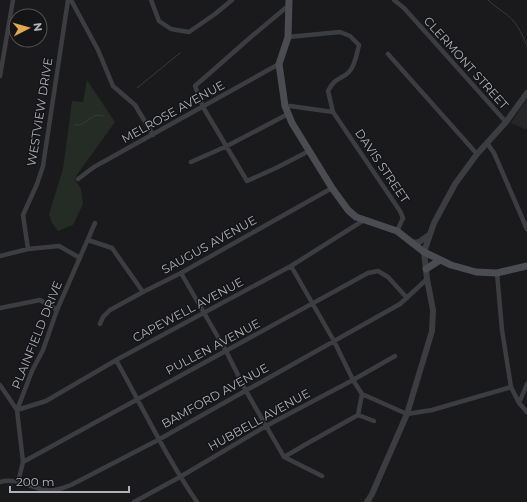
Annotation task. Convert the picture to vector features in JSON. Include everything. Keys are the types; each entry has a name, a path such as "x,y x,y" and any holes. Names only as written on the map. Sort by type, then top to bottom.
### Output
{"main road":[{"path":"289,3 288,37 279,64 288,106 288,114 332,188 348,210 356,217 398,231 424,252 451,265 476,272 497,273 527,266"},
{"path":"426,269 440,260"}],"street":[{"path":"0,76 13,0"},
{"path":"69,0 98,50 113,86 135,105 153,135"},
{"name":"WESTVIEW DRIVE","path":"28,249 23,215 37,184 43,166 69,0"},
{"path":"151,0 159,21 171,29 189,32 232,0"},
{"name":"CLERMONT STREET","path":"394,0 404,8 506,122"},
{"path":"289,3 195,86 203,107 247,181 309,151"},
{"path":"288,37 340,32 350,36 359,45 349,72 332,84 328,91 333,112 288,106"},
{"path":"388,54 477,154"},
{"name":"MELROSE AVENUE","path":"78,179 94,167 279,64"},
{"path":"367,502 406,414 432,331 433,310 427,280 424,252 429,235 455,184 477,154 506,122 527,93"},
{"name":"DAVIS STREET","path":"333,112 400,211 402,218 398,231"},
{"path":"191,162 227,146 288,114"},
{"path":"487,143 494,153 527,230"},
{"name":"SAUGUS AVENUE","path":"100,324 103,317 110,310 181,273 332,188"},
{"name":"CAPEWELL AVENUE","path":"17,410 46,401 116,360 291,266 364,220"},
{"name":"PLAINFIELD DRIVE","path":"18,482 23,462 17,410 32,371 43,350 57,310 95,223"},
{"path":"412,243 419,242 429,235"},
{"path":"88,240 112,248 143,292"},
{"path":"0,256 28,249 59,246 80,258"},
{"path":"291,266 334,341 353,380 362,394 406,414 432,410 511,387"},
{"name":"PULLEN AVENUE","path":"23,462 368,273 378,272 388,277 408,298"},
{"path":"181,273 226,351 246,391 284,458 322,476"},
{"path":"497,273 502,330 511,387 519,403 527,412"},
{"name":"BAMFORD AVENUE","path":"0,482 10,480 47,491 58,490 70,485 158,440 400,304 427,280"},
{"path":"0,308 40,300 57,310"},
{"name":"HUBBELL AVENUE","path":"134,502 180,477 266,426 395,356"},
{"path":"116,360 138,399 158,440 197,502"},
{"path":"519,403 527,384"},
{"path":"0,385 17,410"},
{"path":"358,415 362,394"},
{"path":"284,458 358,415 374,421"}],"shaded area":[{"path":"87,80 115,122 76,176 75,180 81,189 83,204 73,225 58,231 52,223 49,214 63,169 72,101 83,102"},
{"path":"527,99 527,130 511,123"}],"waterway":[{"path":"488,0 515,22 527,46"},
{"path":"137,88 180,53"},
{"path":"74,125 80,125 96,115 104,116"}]}
